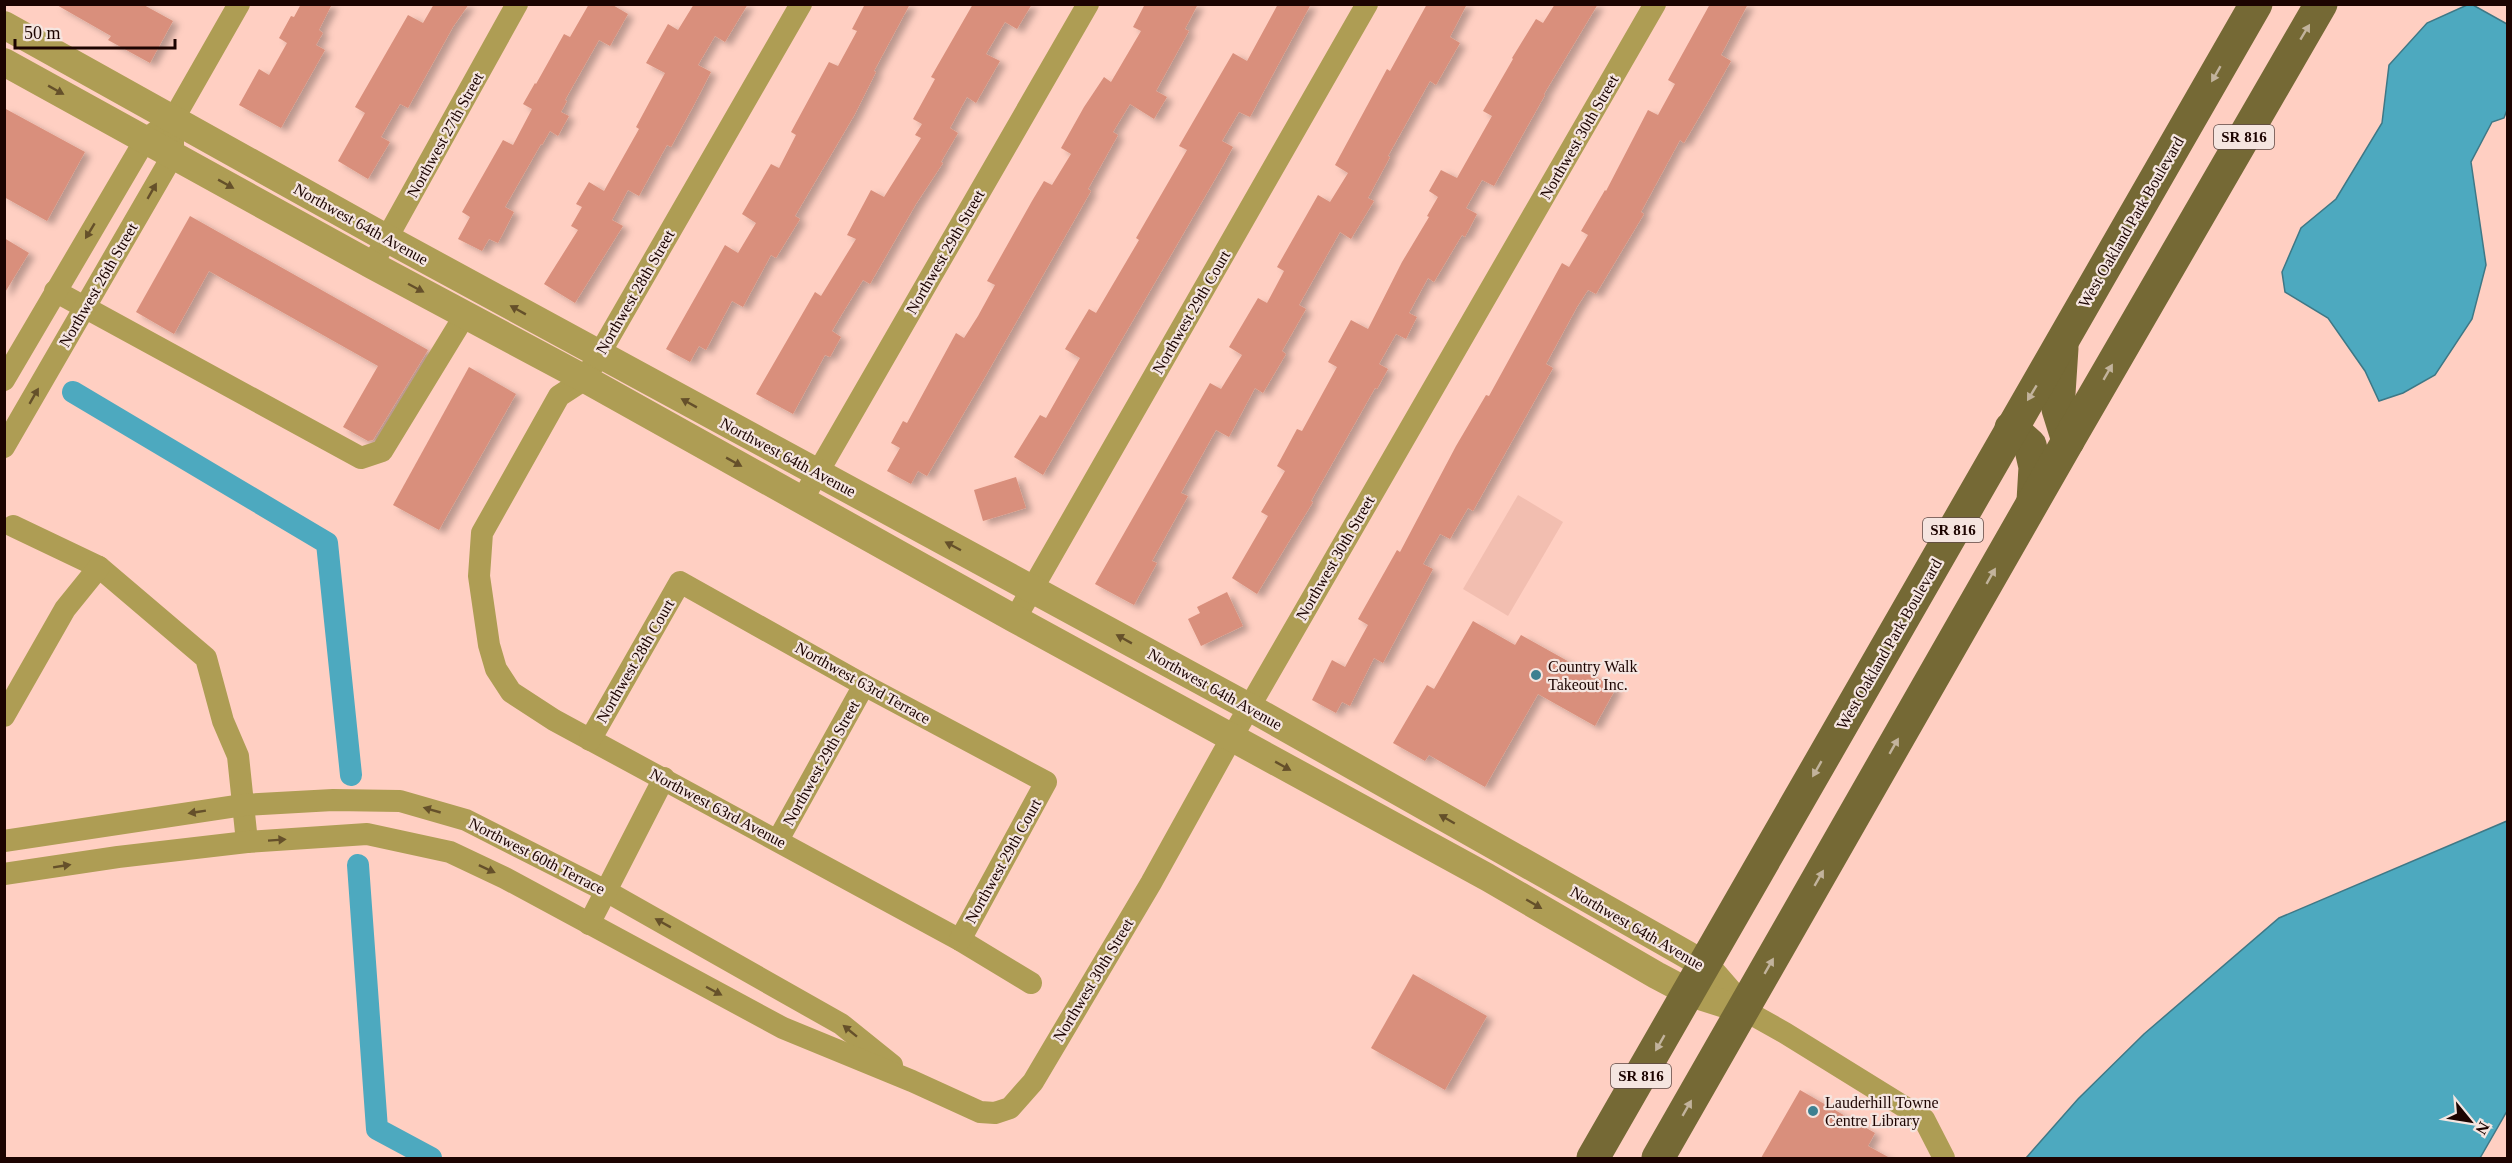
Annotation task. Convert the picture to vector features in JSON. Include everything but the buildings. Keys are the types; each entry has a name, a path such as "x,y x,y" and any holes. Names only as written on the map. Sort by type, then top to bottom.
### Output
{"main road":[{"name":"West Oakland Park Boulevard","path":"1593,1158 1698,979 2011,428 2256,4"},
{"name":"SR 816","path":"1658,1158 2321,4"},
{"path":"2062,343 2058,409 2068,441"},
{"path":"2011,428 2030,446 2035,467 2033,503"}],"street":[{"name":"Northwest 26th Street","path":"4,380 145,140 174,118 239,4"},
{"name":"Northwest 27th Street","path":"372,265 518,4"},
{"name":"Northwest 28th Street","path":"479,576 482,533 559,396 585,379 600,355 801,4"},
{"name":"Northwest 29th Street","path":"802,500 1088,4"},
{"name":"Northwest 29th Court","path":"1015,619 1367,4"},
{"name":"Northwest 30th Street","path":"1010,1108 1033,1082 1151,883 1249,707 1655,4"},
{"name":"Northwest 64th Avenue","path":"4,25 386,238 1249,707 1532,868 1744,1010"},
{"name":"Northwest 64th Avenue","path":"4,62 372,265 585,379 1446,856 1698,979"},
{"name":"Northwest 26th Street","path":"4,447 173,155 174,118"},
{"path":"55,291 361,458 382,451 465,315"},
{"path":"13,526 99,567 206,658 223,721 238,756 248,842"},
{"path":"4,716 65,609 99,567"},
{"name":"Northwest 63rd Avenue","path":"479,576 489,645 496,669 511,692 554,720 960,940 1031,983"},
{"name":"Northwest 28th Court","path":"590,740 680,582"},
{"name":"Northwest 63rd Terrace","path":"680,582 864,685 1046,782"},
{"name":"Northwest 29th Street","path":"778,840 864,685"},
{"path":"589,924 664,778"},
{"name":"Northwest 29th Court","path":"960,940 1046,782"},
{"name":"Northwest 60th Terrace","path":"4,841 243,805 333,800 400,801 465,820 606,891 841,1024 912,1081"},
{"name":"Northwest 60th Terrace","path":"4,874 118,857 248,842 367,834 450,852 505,878 783,1028 912,1081 980,1112 995,1113 1010,1108"},
{"path":"1446,856 1480,856 1498,848"},
{"path":"1487,877 1509,868 1532,868"},
{"path":"684,974 702,945"},
{"path":"1744,1010 1924,1119 1944,1158"}],"shaded area":[{"path":"1518,495 1563,522 1508,616 1463,589"}],"water":[{"path":"2467,5 2473,5 2507,24 2507,110 2504,118 2492,122 2471,162 2486,265 2472,319 2435,375 2403,393 2379,401 2365,371 2328,318 2285,292 2282,272 2301,228 2336,199 2382,123 2389,65 2427,23"},
{"path":"2507,821 2507,1111 2480,1158 2026,1158 2078,1099 2144,1034 2279,918"}],"waterway":[{"path":"73,392 327,543 351,775"},
{"path":"358,865 377,1129 431,1158"}],"place":[{"name":"Country Walk Takeout Inc.","path":"1536,675"},
{"name":"Lauderhill Towne Centre Library","path":"1813,1111"}]}
